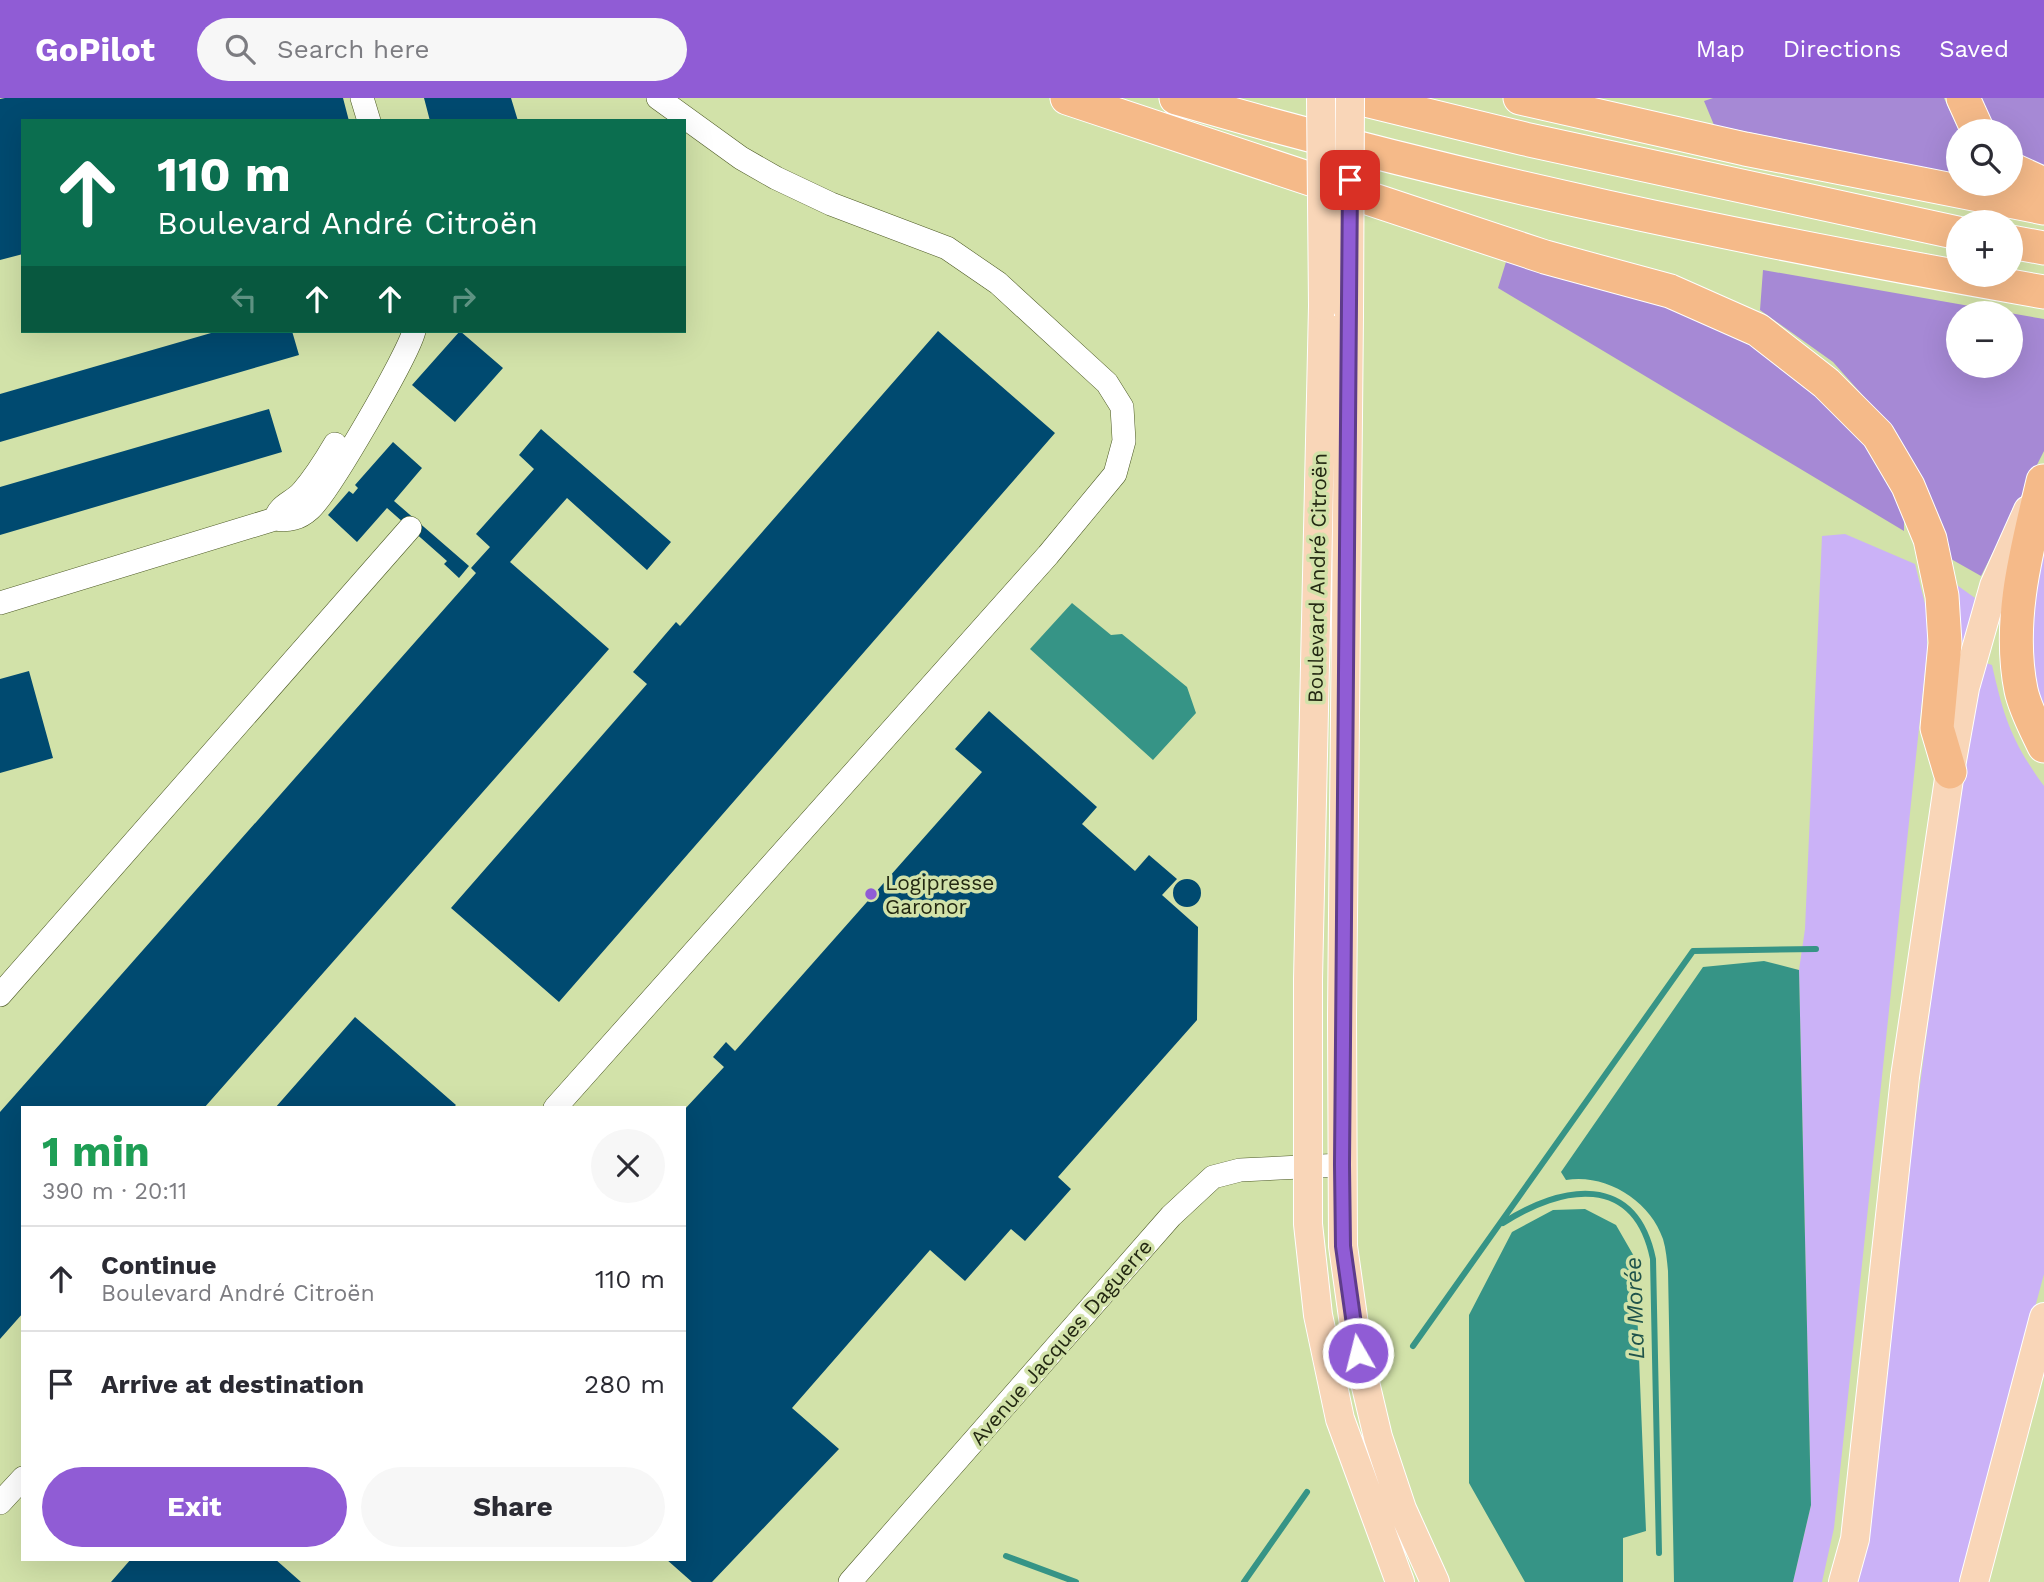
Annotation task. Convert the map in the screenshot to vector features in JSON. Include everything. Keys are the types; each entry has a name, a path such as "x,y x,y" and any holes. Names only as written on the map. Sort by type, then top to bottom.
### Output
{"highway":[{"path":"1067,98 1545,257 1670,291 1758,330 1826,383 1878,435 1908,486 1930,539 1942,596 1945,643 1937,728 1950,772"},
{"path":"1176,98 1283,129 1514,187 1880,263 2044,292"},
{"path":"1357,98 1525,139 1946,230"},
{"path":"1520,98 1745,149 2044,208"},
{"path":"1963,98 1973,119"},
{"path":"2023,174 2044,184"},
{"path":"2023,244 2044,248"},
{"path":"2043,480 2018,596 2017,634 2021,692 2044,746"}],"main road":[{"name":"Boulevard André Citroën","path":"1321,98 1323,306 1308,1057 1308,1224 1318,1315 1340,1419 1400,1582"},
{"name":"Boulevard André Citroën","path":"1350,98 1342,1016 1343,1246 1358,1353 1378,1437 1402,1509 1435,1582"},
{"path":"1843,1582 1857,1526 1905,1077 1965,688 1994,586 2009,548 2043,480"},
{"path":"1974,1582 2044,1317"}],"street":[{"path":"362,98 368,119"},
{"path":"557,1106 1048,555 1115,474 1124,441 1122,407 1107,383 998,284 947,248 831,204 776,178 741,158 659,98"},
{"path":"275,519 279,508 300,495 317,474 397,333"},
{"path":"0,603 275,519 291,521 310,509 331,481 413,333"},
{"path":"0,995 410,528"},
{"name":"Avenue Jacques Daguerre","path":"850,1582 1171,1216 1213,1177 1240,1170 1342,1165"},
{"path":"0,1503 21,1480"}],"shaded area":[{"path":"1713,98 1944,98 1954,119 1946,119 1946,173 1714,125 1704,101"},
{"path":"1978,98 2044,98 2044,165 2023,158 2023,119 1988,119"},
{"path":"1506,262 1537,267 1662,301 1749,337 1866,440 1904,509 1904,531 1498,288"},
{"path":"1763,270 1946,302 1946,378 2023,378 2023,315 2044,319 2044,451 1981,576 1951,559 1890,426 1833,362 1760,310"},
{"path":"2044,530 2044,716 2030,675 2037,573"},
{"path":"1845,534 1915,564 1927,612 1927,653 1834,1528 1822,1582 1793,1582 1811,1505 1799,970 1805,929 1822,536"},
{"path":"1954,583 1975,598 1962,656"},
{"path":"1983,662 1992,665 2010,729 2044,786 2044,1274 1961,1582 1855,1582 1945,894"}],"water":[{"path":"1072,603 1111,635 1122,634 1187,687 1196,713 1153,760 1030,649"},
{"path":"1764,961 1799,970 1811,1505 1793,1582 1674,1582 1668,1271 1663,1239 1648,1212 1624,1192 1596,1181 1566,1180 1561,1172 1703,967"},
{"path":"1585,1209 1616,1225 1635,1258 1646,1531 1623,1538 1623,1582 1525,1582 1469,1483 1469,1315 1512,1232 1553,1210"}],"building":[{"path":"343,98 348,119 21,119 21,255 0,260 0,99"},
{"path":"424,98 511,98 517,119 429,119"},
{"path":"938,331 1055,433 559,1002 451,908 647,684 633,672 676,622 680,626"},
{"path":"211,333 293,333 299,355 0,442 0,394"},
{"path":"458,333 462,333 503,368 455,422 412,385"},
{"path":"269,409 282,452 0,535 0,487"},
{"path":"541,429 671,542 647,570 567,498 510,562 609,649 206,1106 21,1106 21,1315 0,1339 0,1112 476,573 471,568 490,547 476,534 534,469 519,455"},
{"path":"393,442 422,468 394,501 469,566 459,578 444,564 447,561 387,508 357,542 328,515 349,491 353,494 358,488 355,485"},
{"path":"29,671 53,758 0,773 0,679"},
{"path":"989,711 1097,807 1082,824 1135,871 1149,855 1177,879 1162,895 1198,927 1197,1020 1058,1177 1071,1189 1025,1241 1011,1229 965,1281 930,1250 792,1408 839,1449 712,1582 692,1582 668,1561 686,1561 686,1108 724,1067 713,1057 726,1042 735,1051 982,772 955,749"},
{"path":"1187,879 1197,883 1201,893 1197,903 1187,907 1177,903 1173,893 1177,883"},
{"path":"355,1017 456,1105 455,1106 277,1106"},
{"path":"129,1561 277,1561 301,1582 111,1582"}],"waterway":[{"name":"La Morée","path":"1413,1346 1693,951 1816,949"},
{"name":"La Morée","path":"1503,1223 1549,1200 1593,1194 1613,1199 1630,1211 1644,1231 1653,1259 1659,1553"},
{"name":"La Morée","path":"1244,1582 1307,1492"},
{"name":"La Morée","path":"1006,1556 1076,1582"}],"place":[{"name":"Logipresse Garonor","path":"871,894"}],"route":[{"path":"1350,180 1342,1165 1343,1246 1358,1353"}]}
